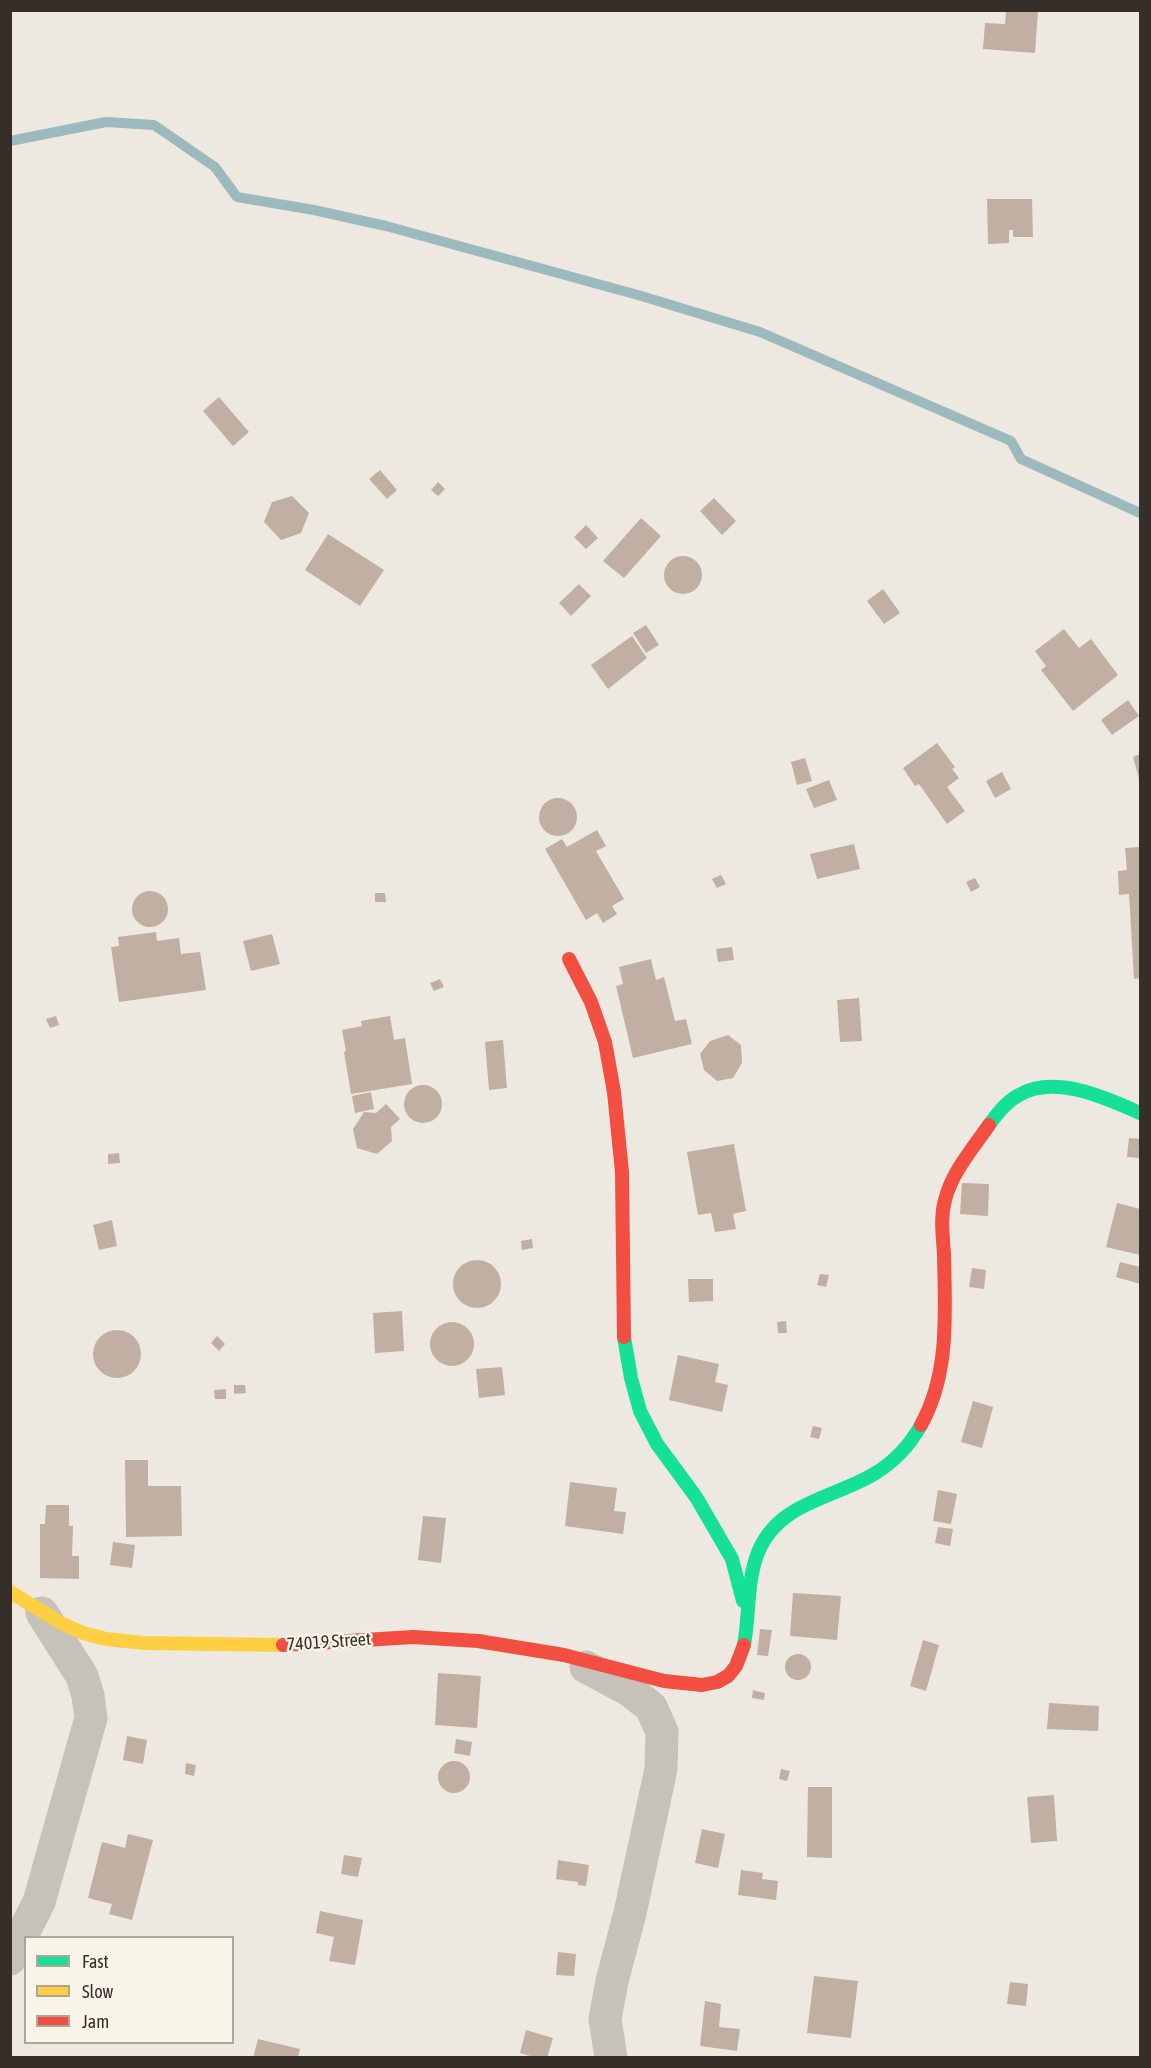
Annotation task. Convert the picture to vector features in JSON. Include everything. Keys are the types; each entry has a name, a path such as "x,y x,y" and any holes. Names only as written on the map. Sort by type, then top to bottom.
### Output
{"street":[{"path":"569,959 591,1002 605,1042 614,1092 622,1172 624,1335 631,1378 640,1411 657,1444 696,1497 732,1559 747,1617"},
{"name":"74019 Street","path":"10,1592 63,1625 95,1637 143,1643 288,1645 400,1637 474,1640 564,1654 655,1678 688,1684 704,1685 718,1681 727,1677 735,1667 744,1646 749,1587 755,1560 766,1537 780,1520 798,1508 869,1477 899,1455 918,1431 932,1403 941,1372 944,1339 942,1213 946,1191 960,1164 1001,1110 1022,1092 1044,1087 1074,1090 1113,1100 1140,1113"},
{"path":"10,1959 39,1902 91,1718 82,1676 42,1613"},
{"path":"564,1654 629,1690 651,1707 663,1732 661,1769 605,2019 611,2058"}],"building":[{"path":"1006,10 1038,10 1035,53 983,49 985,23 1005,24"},
{"path":"987,199 1032,199 1033,237 1013,237 1013,230 1009,230 1009,243 988,244"},
{"path":"219,397 249,432 233,446 203,411"},
{"path":"380,470 397,490 387,499 369,479"},
{"path":"438,482 445,489 438,496 431,490"},
{"path":"292,496 309,513 301,533 281,540 264,522 272,502"},
{"path":"714,498 736,521 722,535 700,511"},
{"path":"641,518 661,536 624,578 603,561"},
{"path":"586,525 598,538 586,549 574,537"},
{"path":"328,534 384,570 360,606 305,570"},
{"path":"683,556 697,561 702,575 697,589 683,594 669,589 664,575 669,561"},
{"path":"579,584 591,596 571,616 559,603"},
{"path":"883,589 900,613 884,624 867,601"},
{"path":"646,625 659,645 646,653 633,633"},
{"path":"1064,629 1079,648 1091,639 1118,675 1073,711 1041,670 1046,666 1035,651"},
{"path":"632,636 647,658 608,689 591,665"},
{"path":"1128,700 1139,716 1112,735 1101,720"},
{"path":"937,743 955,767 952,769 959,778 947,787 965,811 947,824 919,784 915,786 903,768"},
{"path":"1140,754 1140,782 1133,757"},
{"path":"805,758 812,781 797,785 791,762"},
{"path":"1002,772 1011,789 995,798 986,781"},
{"path":"829,780 837,800 814,808 806,789"},
{"path":"558,798 565,799 571,804 576,810 576,824 571,830 565,835 558,836 551,835 545,830 540,824 539,817 540,810 545,804 551,799"},
{"path":"597,830 606,846 596,851 624,899 612,906 617,914 603,923 597,913 586,920 545,849 562,839 567,847"},
{"path":"854,844 860,869 817,879 810,854"},
{"path":"1140,847 1140,978 1134,979 1129,894 1119,895 1118,871 1127,870 1125,848"},
{"path":"721,875 726,884 717,888 712,879"},
{"path":"975,878 980,887 971,892 966,882"},
{"path":"150,891 162,897 168,909 162,921 150,927 138,921 132,909 138,897"},
{"path":"375,893 385,893 386,902 375,902"},
{"path":"156,932 157,941 179,938 181,954 200,952 206,990 119,1002 111,947 119,946 118,937"},
{"path":"272,934 280,964 251,971 243,941"},
{"path":"732,947 734,960 718,962 716,949"},
{"path":"651,959 656,980 664,977 675,1021 686,1019 692,1044 633,1058 616,986 623,984 619,967"},
{"path":"440,979 444,987 434,991 430,983"},
{"path":"859,998 862,1041 840,1042 837,1000"},
{"path":"56,1016 59,1025 50,1028 46,1019"},
{"path":"390,1016 394,1040 405,1038 412,1084 351,1094 342,1030 362,1026 361,1021"},
{"path":"728,1035 741,1045 742,1063 733,1078 717,1081 704,1070 700,1054 710,1041"},
{"path":"503,1040 507,1088 489,1090 485,1042"},
{"path":"423,1085 430,1086 436,1091 441,1097 441,1111 436,1117 430,1122 423,1123 416,1122 410,1117 405,1111 404,1104 405,1097 410,1091 416,1086"},
{"path":"371,1092 374,1109 355,1113 352,1096"},
{"path":"386,1104 400,1119 391,1127 392,1141 377,1154 357,1148 353,1129 364,1112 376,1113"},
{"path":"1129,1138 1140,1139 1140,1158 1127,1157"},
{"path":"734,1144 746,1211 733,1214 736,1229 715,1232 711,1213 698,1215 687,1152"},
{"path":"119,1153 120,1163 108,1164 108,1154"},
{"path":"962,1183 989,1184 988,1216 960,1214"},
{"path":"1117,1203 1140,1209 1140,1255 1106,1247"},
{"path":"112,1220 117,1246 99,1250 93,1225"},
{"path":"532,1239 533,1248 522,1250 521,1241"},
{"path":"477,1260 494,1267 501,1284 494,1301 477,1308 460,1301 453,1284 460,1267"},
{"path":"1120,1262 1140,1267 1140,1284 1116,1277"},
{"path":"972,1268 986,1270 984,1289 969,1287"},
{"path":"820,1274 829,1275 826,1287 817,1285"},
{"path":"688,1279 713,1279 713,1301 689,1302"},
{"path":"402,1311 404,1351 375,1353 373,1313"},
{"path":"786,1321 787,1333 778,1333 777,1322"},
{"path":"452,1322 468,1328 474,1344 468,1360 452,1366 436,1360 430,1344 436,1328"},
{"path":"117,1330 134,1337 141,1354 134,1371 117,1378 100,1371 93,1354 100,1337"},
{"path":"217,1336 225,1344 219,1351 211,1343"},
{"path":"678,1355 719,1364 715,1382 728,1385 722,1412 669,1400"},
{"path":"502,1367 505,1395 479,1398 476,1369"},
{"path":"234,1385 245,1385 246,1393 234,1394"},
{"path":"226,1389 226,1399 215,1399 214,1390"},
{"path":"973,1401 993,1407 982,1448 961,1442"},
{"path":"813,1426 822,1428 819,1439 810,1437"},
{"path":"125,1460 148,1460 148,1486 181,1486 182,1536 126,1537"},
{"path":"570,1482 617,1488 614,1511 626,1512 623,1534 565,1526"},
{"path":"938,1490 957,1494 951,1524 933,1521"},
{"path":"46,1505 69,1505 69,1526 73,1526 72,1556 79,1556 79,1579 40,1578 40,1524 45,1524"},
{"path":"423,1516 446,1518 441,1563 418,1560"},
{"path":"938,1527 953,1529 950,1546 935,1543"},
{"path":"113,1542 135,1545 132,1568 110,1565"},
{"path":"793,1593 841,1596 837,1640 790,1636"},
{"path":"760,1629 772,1630 768,1656 757,1655"},
{"path":"923,1640 939,1645 926,1691 910,1686"},
{"path":"798,1654 807,1658 811,1667 807,1676 798,1680 789,1676 785,1667 789,1658"},
{"path":"438,1673 481,1676 477,1728 435,1725"},
{"path":"753,1690 765,1693 764,1700 752,1698"},
{"path":"1049,1703 1099,1706 1098,1731 1047,1729"},
{"path":"127,1736 147,1740 143,1764 123,1760"},
{"path":"456,1739 472,1742 470,1756 454,1753"},
{"path":"454,1761 466,1765 470,1777 466,1789 454,1793 442,1789 438,1777 442,1765"},
{"path":"186,1763 196,1765 194,1776 185,1774"},
{"path":"781,1769 790,1771 787,1781 779,1779"},
{"path":"808,1787 832,1787 832,1858 807,1857"},
{"path":"1054,1795 1057,1841 1031,1843 1027,1797"},
{"path":"702,1829 725,1834 718,1868 695,1863"},
{"path":"128,1834 153,1840 132,1920 109,1914 112,1904 88,1898 102,1842 125,1848"},
{"path":"344,1855 362,1858 358,1877 341,1874"},
{"path":"558,1860 589,1865 586,1886 578,1885 578,1882 556,1879"},
{"path":"741,1870 763,1873 762,1879 778,1881 776,1900 738,1895"},
{"path":"320,1911 363,1920 355,1965 329,1961 334,1937 316,1933"},
{"path":"558,1952 576,1954 574,1976 556,1975"},
{"path":"814,1976 858,1981 851,2038 807,2033"},
{"path":"1010,1982 1028,1984 1026,2006 1007,2004"},
{"path":"705,2001 721,2004 719,2027 740,2029 737,2051 700,2046"},
{"path":"526,2030 553,2038 547,2058 537,2058 520,2053"},
{"path":"258,2039 300,2049 298,2058 253,2058"}],"waterway":[{"path":"10,141 106,122 154,125 215,167 237,197 314,210 386,226 638,295 760,332 1011,441 1021,459 1140,513"}],"traffic: fast":[{"path":"989,1125 1002,1108 1014,1098 1033,1089 1048,1087 1080,1090 1140,1113"},
{"path":"624,1337 631,1378 640,1411 657,1444 696,1497 732,1559 743,1601"},
{"path":"744,1645 752,1573 759,1550 768,1534 794,1511 874,1474 901,1452 921,1425"}],"traffic: slow":[{"path":"10,1592 61,1623 83,1633 106,1639 144,1643 283,1645"}],"traffic: jam":[{"path":"569,959 591,1002 605,1042 614,1092 622,1172 624,1337"},
{"path":"921,1425 937,1385 944,1342 943,1207 958,1170 989,1125"},
{"path":"283,1645 413,1637 478,1641 564,1655 664,1681 702,1685 717,1682 728,1676 736,1666 744,1645"}]}
